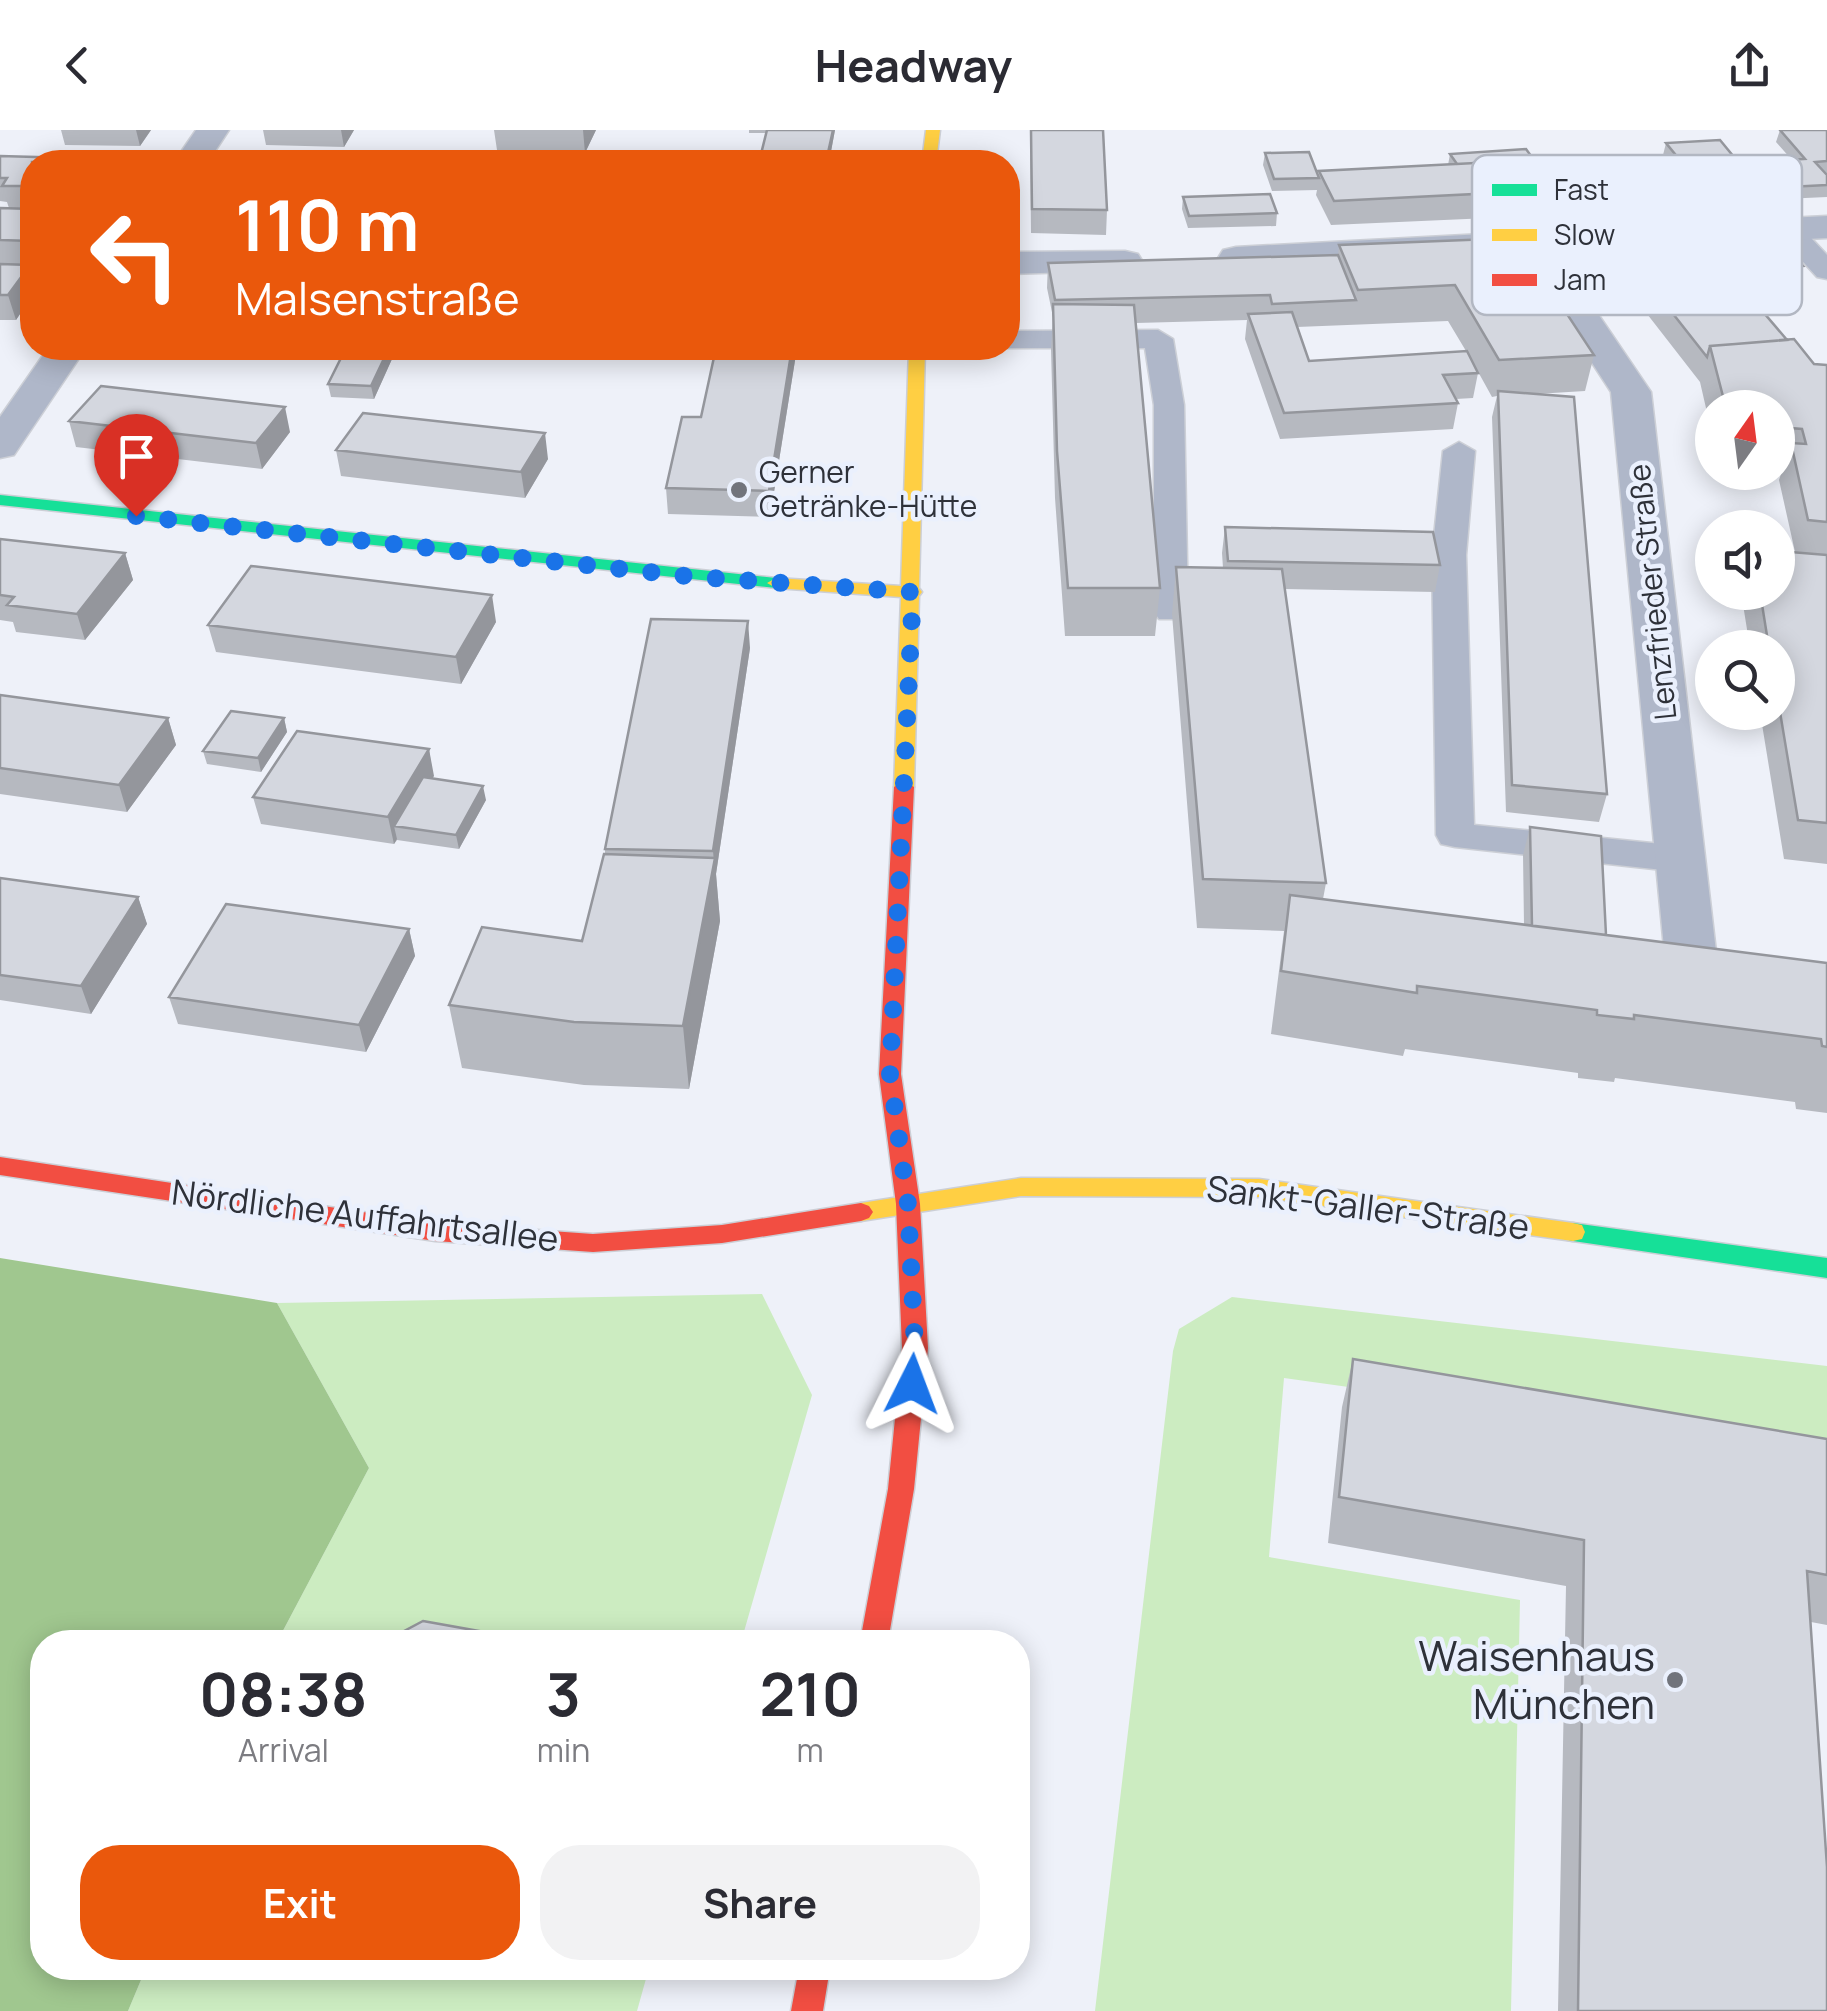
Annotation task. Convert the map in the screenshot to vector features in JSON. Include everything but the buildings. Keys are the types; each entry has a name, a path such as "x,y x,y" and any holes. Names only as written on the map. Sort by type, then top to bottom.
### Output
{"street":[{"path":"1802,229 1827,227"},
{"path":"1193,260 1472,247"},
{"path":"1020,264 1155,261"},
{"name":"Lenzfrieder Straße","path":"1581,315 1631,392 1692,969"},
{"path":"0,446 58,360"},
{"path":"876,1630 901,1490 915,1348 908,1204 890,1074 913,592 917,360"},
{"path":"0,500 696,577 913,592"},
{"name":"Nördliche Auffahrtsallee","path":"0,1166 435,1232 593,1243 722,1234 908,1204"},
{"name":"Sankt-Galler-Straße","path":"908,1204 1022,1187 1259,1188 1827,1268"},
{"path":"807,2011 813,1980"}],"lane":[{"path":"1802,245 1827,271"},
{"path":"1020,340 1158,339 1169,405 1171,612"},
{"path":"1459,451 1449,555 1454,834 1680,859"}],"shaded area":[{"path":"0,1258 277,1303 369,1468 283,1630 30,1630 30,1980 141,1980 128,2011 0,2011"},
{"path":"762,1294 812,1395 744,1630 283,1630 369,1468 277,1303"},
{"path":"1232,1297 1827,1366 1827,1454 1284,1378 1269,1557 1520,1600 1511,2011 1095,2011 1173,1351 1179,1329"},
{"path":"141,1980 646,1980 637,2011 128,2011"}],"traffic: fast":[{"path":"0,500 776,583"},
{"path":"1573,1232 1827,1268"}],"traffic: slow":[{"path":"930,150 933,130"},
{"path":"904,787 917,360"},
{"path":"776,583 913,592"},
{"path":"861,1212 1021,1187 1259,1188 1573,1232"}],"traffic: jam":[{"path":"876,1630 901,1489 915,1348 908,1204 890,1074 904,787"},
{"path":"0,1166 435,1232 593,1243 722,1234 861,1212"},
{"path":"807,2011 813,1980"}],"place":[{"name":"Gerner Getränke-Hütte","path":"739,490"},
{"name":"Waisenhaus München","path":"1675,1680"}],"route":[{"path":"136,516 696,577 913,592 890,1074 908,1204 915,1348 912,1384"}]}
